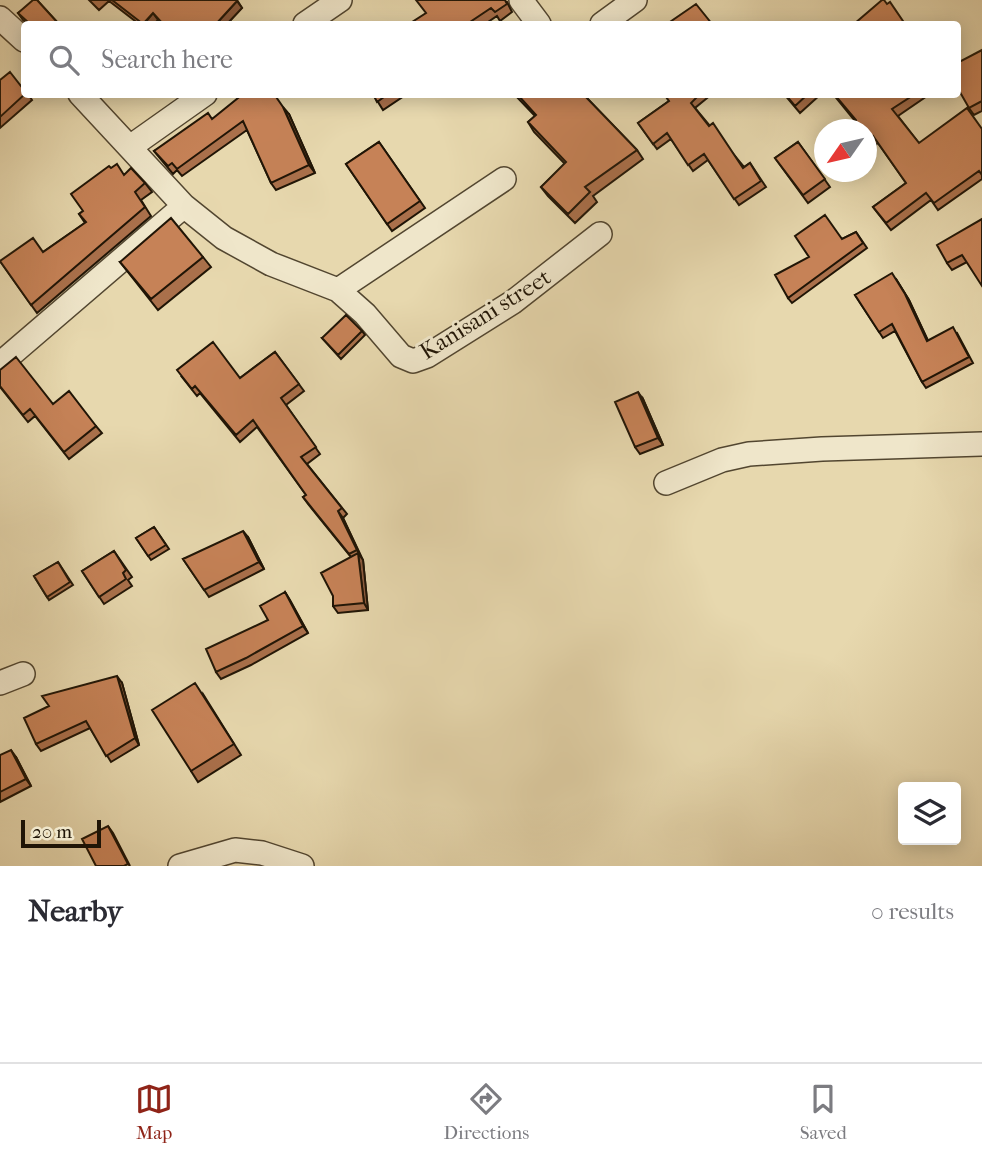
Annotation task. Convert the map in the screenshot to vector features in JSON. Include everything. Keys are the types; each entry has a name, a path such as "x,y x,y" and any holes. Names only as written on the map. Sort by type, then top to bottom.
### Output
{"street":[{"path":"308,21 340,0"},
{"path":"521,0 537,21"},
{"path":"606,21 635,0"},
{"path":"0,18 21,37"},
{"name":"Kanisani street","path":"84,98 184,206 224,238 271,264 338,290 365,314 401,356 412,361 427,356 513,302 600,234"},
{"path":"130,147 199,98"},
{"path":"338,290 504,179"},
{"path":"0,364 184,206"},
{"path":"666,483 722,460 749,454 982,444"},
{"path":"0,683 23,674"},
{"path":"180,866 235,850 262,853 302,866"}],"building":[{"path":"33,0 37,0 56,21 27,21 18,13"},
{"path":"112,0 237,1 219,21 160,21 153,13 146,21 139,21"},
{"path":"416,0 505,0 507,4 495,12 491,8 472,21 414,21 426,13"},
{"path":"884,0 887,4 890,2 903,21 858,21"},
{"path":"696,4 710,21 671,21"},
{"path":"982,50 982,101 969,108 961,94 961,61"},
{"path":"10,72 21,86 21,98 0,117 0,80"},
{"path":"238,98 277,98 309,165 271,183 243,121 177,169 172,163 168,166 154,151 208,113 212,119"},
{"path":"521,98 587,98 637,150 585,187 590,192 568,214 541,187 566,162 528,122 536,115"},
{"path":"667,98 696,98 691,103 709,126 713,123 743,168 750,163 761,181 734,199 704,154 688,165 667,133 653,144 638,123 669,101"},
{"path":"788,98 804,98 795,106"},
{"path":"837,98 909,98 892,109 919,143 967,108 982,129 982,175 979,171 934,203 926,193 886,223 873,207 906,183 877,142 877,119 855,119"},
{"path":"379,142 420,201 387,224 346,164"},
{"path":"798,142 814,164 814,182 821,182 803,195 775,158"},
{"path":"117,164 124,175 131,168 145,183 135,192 145,207 31,305 0,261 33,238 43,252 86,222 79,214 83,211 71,194 109,166 111,168"},
{"path":"825,215 842,239 856,232 863,243 788,298 775,275 809,257 795,236"},
{"path":"171,218 203,257 151,299 120,262"},
{"path":"982,219 982,286 962,255 947,263 937,245"},
{"path":"892,273 927,341 953,327 969,357 922,382 892,324 879,332 855,295"},
{"path":"346,315 362,331 338,355 322,338"},
{"path":"213,342 240,378 275,352 299,384 281,398 316,447 301,457 342,508 338,511 357,550 349,554 303,497 306,495 253,420 236,435 195,386 192,389 177,370"},
{"path":"16,357 53,404 69,391 96,426 64,452 30,409 23,415 0,386 0,370"},
{"path":"638,392 658,438 635,447 615,402"},
{"path":"154,527 166,545 148,556 136,538"},
{"path":"243,531 259,562 204,590 183,559"},
{"path":"114,551 126,570 123,573 126,579 99,597 82,571"},
{"path":"358,553 364,603 333,606 333,596 321,573"},
{"path":"58,562 70,582 47,597 34,576"},
{"path":"285,592 303,626 216,672 206,649 268,620 260,606"},
{"path":"117,676 135,738 106,756 86,721 36,744 24,718 49,706 42,696"},
{"path":"195,683 234,744 191,771 152,710"},
{"path":"11,750 26,779 0,792 0,755"},
{"path":"108,826 128,864 124,866 96,866 82,839"}]}
